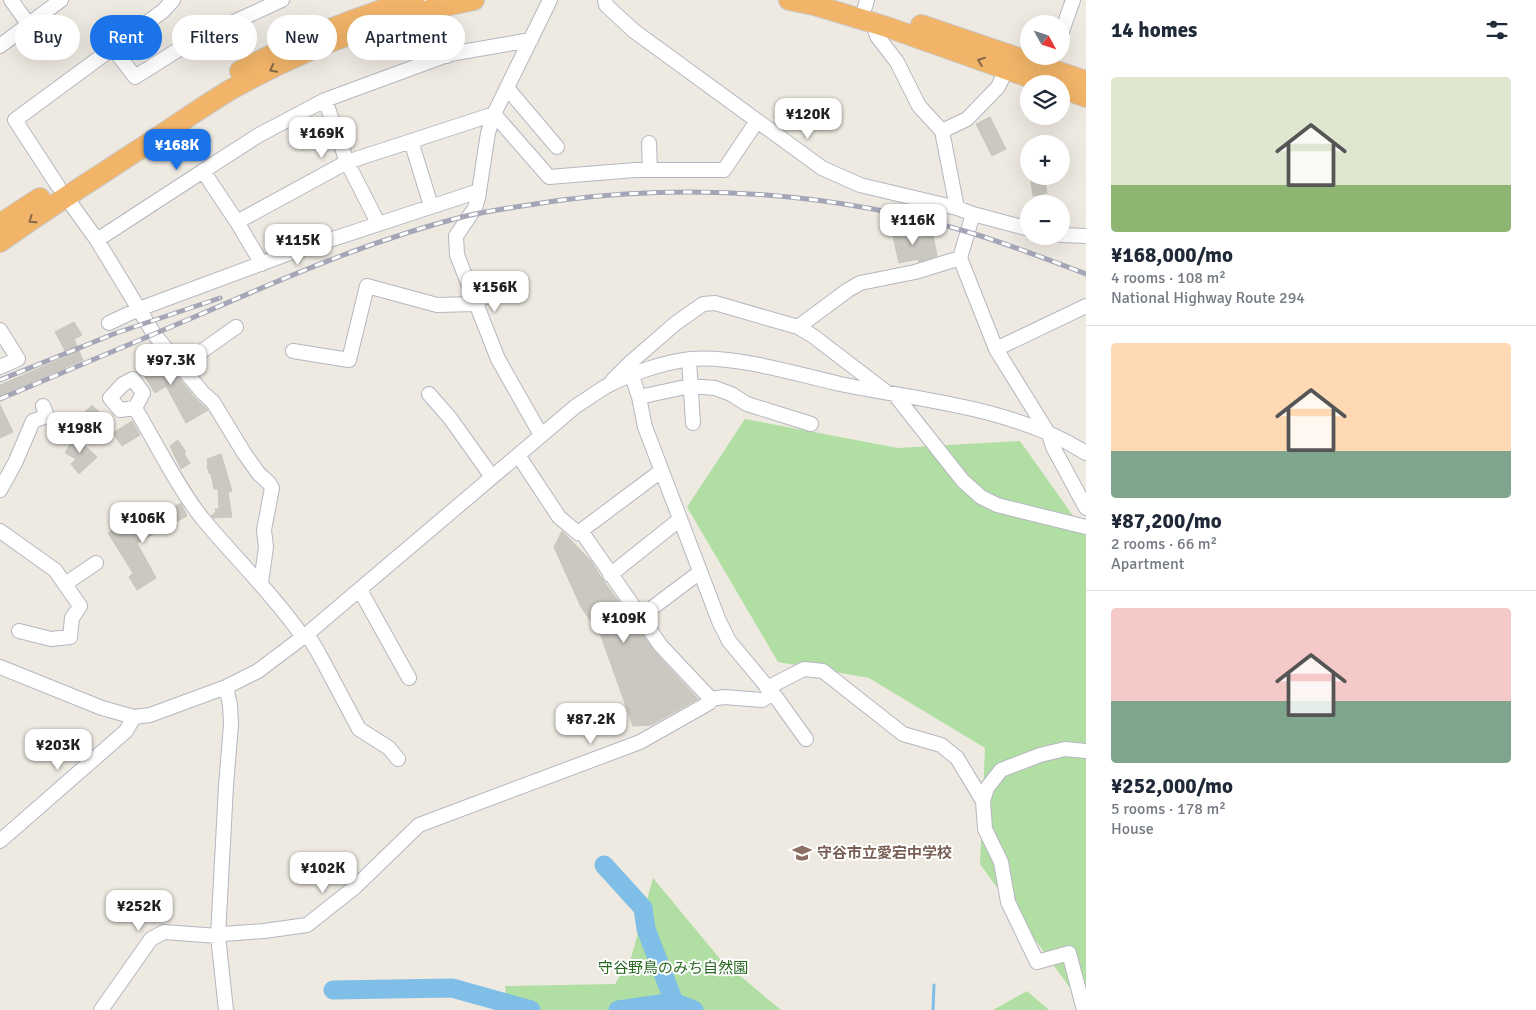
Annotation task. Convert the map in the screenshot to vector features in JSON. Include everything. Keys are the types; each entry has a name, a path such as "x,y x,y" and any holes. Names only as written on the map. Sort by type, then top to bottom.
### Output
{"highway":[{"path":"0,242 62,191 227,78 301,40 361,16 413,0"},
{"path":"0,224 62,191 230,90 298,56 432,5 474,0"},
{"path":"789,0 814,5 868,10 1048,75"},
{"path":"843,0 1006,70 1044,75"},
{"path":"1070,79 1086,81"},
{"path":"1070,87 1086,97"}],"street":[{"path":"11,0 21,15"},
{"path":"43,15 61,0"},
{"path":"158,15 173,0"},
{"path":"162,60 192,41 282,0"},
{"path":"541,436 498,358 457,255 456,236 474,208 480,191 488,133 494,114 550,0"},
{"path":"605,0 606,5 634,31 822,168 860,185 957,208 1020,227"},
{"path":"1066,15 1069,1"},
{"path":"868,10 877,36 897,62 919,106 942,131 957,208"},
{"path":"0,46 15,36"},
{"path":"465,53 531,40"},
{"path":"97,60 15,120 97,240 154,334 203,393 213,402 244,453 272,488 264,530 266,547 261,584"},
{"path":"122,60 135,77 162,60"},
{"path":"97,240 259,135 325,100 436,60"},
{"path":"942,131 967,119 998,87 1006,70"},
{"path":"507,88 557,147"},
{"path":"325,100 347,162 378,223"},
{"path":"494,114 549,177 650,170 724,170 757,122"},
{"path":"237,222 347,162 494,114"},
{"path":"411,141 431,206"},
{"path":"649,143 650,170"},
{"path":"203,171 262,264"},
{"path":"109,323 139,309 262,264 378,223 480,191"},
{"path":"972,214 960,258 996,349 1049,434 1053,447 1086,508"},
{"path":"1070,235 1086,236"},
{"path":"798,327 860,283 915,272 960,258"},
{"path":"293,351 349,360 367,286 437,305 475,302 520,285"},
{"path":"606,387 631,362 676,323 704,304 715,303 798,327 892,395 962,482 980,497 997,505 1086,527"},
{"path":"996,349 1086,306"},
{"path":"181,366 236,328"},
{"path":"0,330 18,359 0,367"},
{"path":"0,667 102,708 134,717 150,715 226,687 258,670 305,635 576,406 606,387 632,376 651,369 689,360 704,358 752,365 892,395 975,410 1026,424 1071,444 1086,453"},
{"path":"689,360 693,423"},
{"path":"632,376 639,397 645,427 719,621 729,641 806,739"},
{"path":"639,397 690,386 715,388 731,394 747,404 811,424"},
{"path":"428,394 450,418 492,477"},
{"path":"0,490 15,463 33,422 47,416 43,406"},
{"path":"135,408 202,518 318,652 359,729 389,748 398,759"},
{"path":"518,455 559,518 578,533 661,471"},
{"path":"610,575 679,520"},
{"path":"0,531 55,570 80,606 72,618 70,637 51,639 19,631"},
{"path":"581,531 661,646 711,699"},
{"path":"65,584 96,563"},
{"path":"640,617 700,572"},
{"path":"360,590 409,678"},
{"path":"101,1010 152,939 164,932 218,936 307,925 355,887 419,824 640,742 709,703 711,699 724,697 762,700 769,691 804,669 823,671 903,734 941,745 956,758 983,801"},
{"path":"226,687 230,705 231,724 218,936 226,1010"},
{"path":"0,840 126,732 134,717"},
{"path":"1084,1010 1069,953 1037,962 1008,902 1001,862 985,829 983,801 987,788 1001,770 1040,755 1065,749 1086,751"}],"green space":[{"path":"745,419 898,448 1020,441 1086,534 1086,1010 980,864 985,748 869,678 778,662 687,507"},
{"name":"守谷野鳥のみち自然園","path":"653,878 721,960 781,1010 508,1010 505,986 615,984 631,958"},
{"path":"1027,991 1049,1010 993,1010"}],"building":[{"path":"990,117 1006,149 992,156 976,124"},
{"path":"1031,185 1046,185 1047,193 1033,195"},
{"path":"891,228 910,229 912,239 933,235 937,256 919,262 918,259 899,263"},
{"path":"74,322 82,335 74,339 83,360 0,396 0,385 68,356 55,332"},
{"path":"156,350 196,399 208,410 186,423 166,386 155,393 137,364"},
{"path":"0,405 13,432 0,438"},
{"path":"92,405 103,416 93,427 82,415"},
{"path":"132,421 140,435 122,446 113,433"},
{"path":"75,435 84,440 82,443 97,457 79,474 71,464 76,459 65,453"},
{"path":"178,440 186,452 184,454 190,463 181,469 170,446"},
{"path":"221,454 232,491 228,492 232,517 214,518 211,516 216,512 215,509 219,509 218,489 214,489 207,466 207,459"},
{"path":"181,503 187,516 137,543 156,578 137,590 129,577 133,573 108,533 125,522 130,532"},
{"path":"562,531 591,561 655,652 698,699 651,725 633,726 601,636 581,607 554,547"}],"waterway":[{"path":"604,865 643,908 646,929 674,1002"},
{"path":"933,1010 934,985"},
{"path":"333,990 452,988 531,1010"},
{"path":"618,1010 674,1002 694,1010"}],"railway":[{"path":"0,399 264,287 364,247 466,216 562,200 664,192 715,192 818,200 868,208 968,232 1086,274"},
{"path":"0,380 116,333 220,298"}],"place":[{"name":"守谷市立愛宕中学校","path":"802,853"}]}
